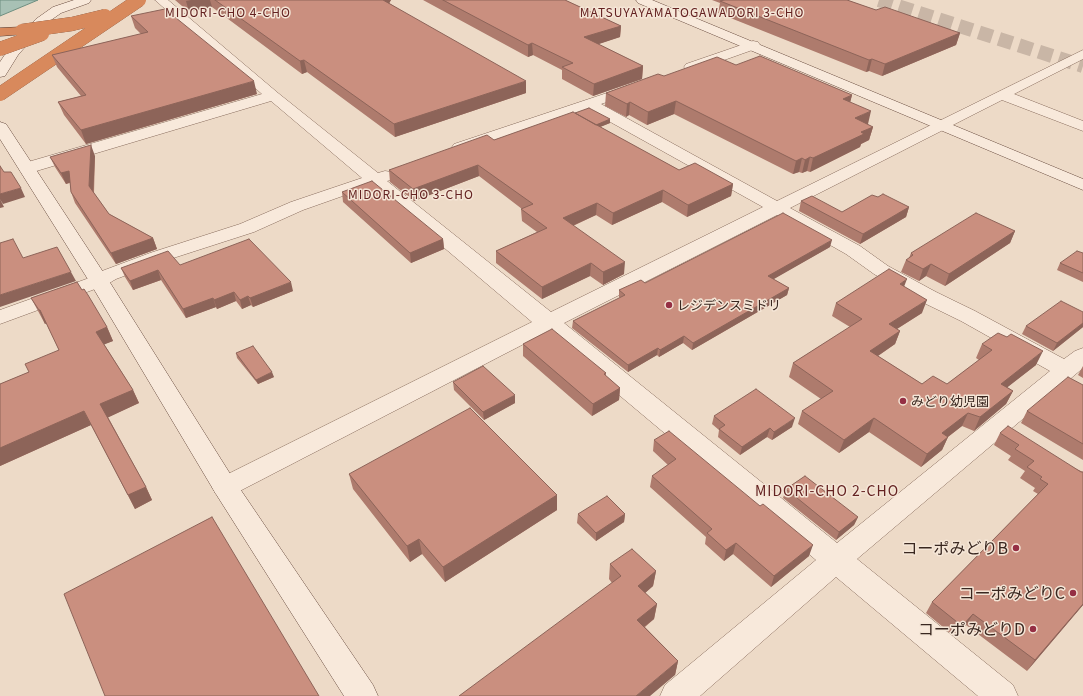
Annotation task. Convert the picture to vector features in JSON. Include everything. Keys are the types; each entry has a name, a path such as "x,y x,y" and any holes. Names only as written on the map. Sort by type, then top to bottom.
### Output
{"highway":[{"path":"0,81 121,0"},
{"path":"0,94 139,0"},
{"path":"0,32 22,31 85,21 123,10 150,0"},
{"path":"0,49 37,37 54,29 90,3"}],"street":[{"path":"161,0 273,96 547,323 1002,696"},
{"path":"642,0 753,45 1083,185"},
{"path":"0,73 13,53 40,22 57,10 90,3"},
{"path":"676,73 753,45"},
{"path":"225,487 547,323 1083,54"},
{"path":"446,153 647,83"},
{"path":"1002,95 1083,126"},
{"path":"26,168 273,96"},
{"path":"589,104 853,250 881,270 928,297 968,316 1071,372 1010,430 836,560 676,696"},
{"path":"0,127 99,281 225,487 362,696"},
{"path":"0,317 99,281 116,272 232,233 297,206 403,169"}],"shaded area":[{"path":"0,0 38,0 0,16"}],"building":[{"path":"215,0 383,0 526,81 394,124 304,60 300,61"},
{"path":"443,0 565,0 621,26 584,37 643,66 594,84 562,67 573,63 532,43 528,45"},
{"path":"847,0 876,10 885,7 960,33 885,64 872,59 869,60 720,1"},
{"path":"165,9 254,81 81,130 58,102 86,95 52,55 148,32 131,16"},
{"path":"760,56 852,95 843,99 871,111 855,118 873,127 861,132 864,134 813,158 810,157 805,160 802,158 796,161 676,101 648,112 630,102 627,104 606,93 658,74 664,76 717,57 736,65"},
{"path":"589,108 610,119 596,125 575,113"},
{"path":"573,112 679,170 695,163 733,184 688,205 663,190 613,213 597,203 563,218 625,262 603,272 591,263 542,287 496,251 547,228 521,209 533,204 478,165 413,189 389,170 487,135 494,140"},
{"path":"91,145 89,186 109,214 153,238 111,253 71,192 69,171 61,173 50,157"},
{"path":"0,166 4,172 11,172 21,188 0,194"},
{"path":"372,181 443,239 410,253 342,192"},
{"path":"883,194 909,207 863,234 801,201 812,196 842,212 872,195 878,197"},
{"path":"783,213 832,240 768,276 789,288 693,343 684,336 660,350 658,348 628,365 573,321 625,295 619,290 641,280 645,283"},
{"path":"976,213 1015,231 949,274 931,264 923,269 906,260 913,255 911,253"},
{"path":"13,239 23,258 57,247 71,272 0,295 0,243"},
{"path":"249,239 291,282 250,298 248,296 240,300 234,292 214,300 213,298 183,309 158,270 130,281 121,268 168,251 180,265"},
{"path":"1077,251 1083,253 1083,273 1060,263"},
{"path":"889,269 907,279 900,284 927,300 889,324 900,331 870,351 922,384 933,376 947,384 992,350 982,344 998,333 1007,337 1011,334 1043,351 1001,384 1013,391 980,417 968,413 942,433 948,437 927,454 874,418 844,440 802,411 833,391 793,363 862,319 836,303"},
{"path":"77,282 82,290 84,289 88,295 107,327 96,332 133,390 100,404 146,487 128,495 84,411 0,448 0,384 29,372 25,364 59,350 40,310 31,298"},
{"path":"1061,301 1083,312 1083,323 1057,343 1026,326"},
{"path":"552,329 606,373 604,374 620,388 593,404 523,344"},
{"path":"253,346 272,372 256,380 236,353"},
{"path":"483,366 515,395 483,412 453,382"},
{"path":"1068,377 1083,385 1083,444 1027,411"},
{"path":"756,389 795,418 774,432 770,428 742,447 719,429 725,425 714,416"},
{"path":"470,408 557,495 443,567 419,539 407,546 349,474"},
{"path":"1008,426 1083,472 1083,604 1035,660 973,614 962,626 932,602 1048,484 1040,479 1042,477 1027,467 1034,461 1015,449 1019,445 1000,433"},
{"path":"669,431 760,506 763,504 813,545 774,576 736,543 726,550 707,533 712,529 652,476 676,459 654,440"},
{"path":"805,476 858,517 839,532 786,489"},
{"path":"607,496 625,514 596,533 578,514"},
{"path":"212,517 319,696 105,696 64,594"},
{"path":"632,549 656,571 638,586 657,604 637,620 678,661 636,696 459,696 621,576 610,564"}],"tunnel":[{"path":"879,0 1083,66"}],"place":[{"name":"レジデンスミドリ","path":"669,305"},
{"name":"みどり幼児園","path":"903,401"},
{"name":"コーポみどりB","path":"1016,548"},
{"name":"コーポみどりC","path":"1073,593"},
{"name":"コーポみどりD","path":"1033,629"}],"district":[{"name":"MIDORI-CHO 4-CHO","path":"228,12"},
{"name":"MATSUYAYAMATOGAWADORI 3-CHO","path":"692,12"},
{"name":"MIDORI-CHO 3-CHO","path":"411,194"},
{"name":"MIDORI-CHO 2-CHO","path":"827,491"}]}
